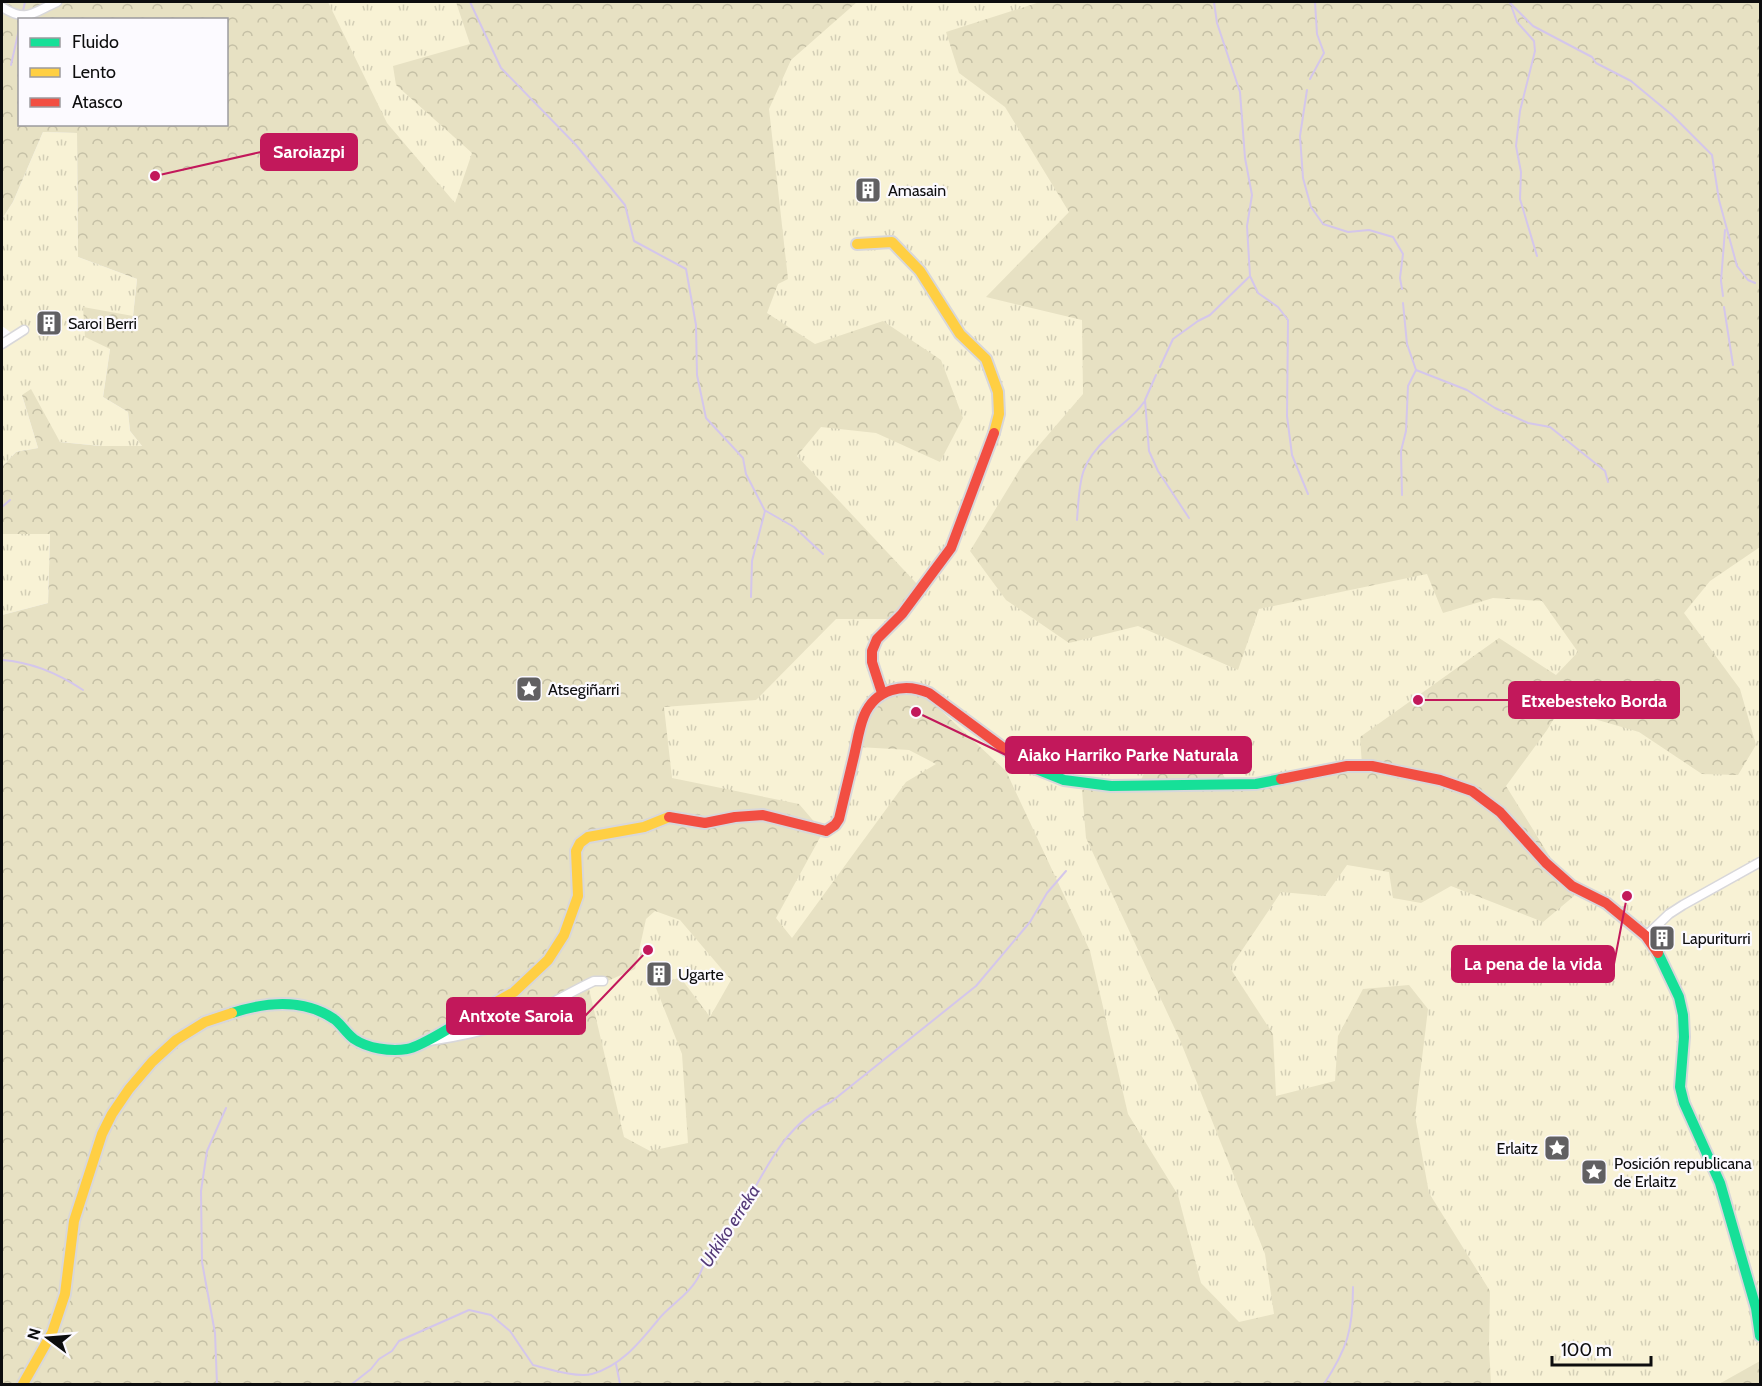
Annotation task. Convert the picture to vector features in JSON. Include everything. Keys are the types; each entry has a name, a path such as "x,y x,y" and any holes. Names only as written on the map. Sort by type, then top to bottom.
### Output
{"street":[{"path":"2,7 16,16 25,17 57,2"},
{"path":"857,244 892,242 920,271 960,334 986,359 998,392 999,414 951,548 902,614 877,639 872,651 872,662 882,693"},
{"path":"2,344 24,330"},
{"path":"23,1384 52,1333 66,1294 74,1221 102,1134 129,1089 152,1062 176,1040 205,1022 245,1009 272,1004 301,1004 333,1019 354,1039 373,1047 394,1051 410,1049 427,1041 514,992 548,960 564,935 578,896 576,851 580,843 588,837 644,827 669,817 705,823 735,817 763,815 816,830 831,830 839,819 864,715 874,699 882,693 896,687 914,686 921,688 1025,764 1055,777 1086,784 1194,786 1256,784 1347,766 1372,766 1440,780 1472,791 1500,812 1546,863 1572,886 1606,903 1646,936 1662,958 1679,997 1684,1037 1680,1087 1684,1103 1720,1183 1756,1308 1761,1336"},
{"path":"1646,936 1669,914 1761,862"},
{"path":"427,1041 465,1035 510,1022 547,1006 594,981 603,981"}],"green space":[{"path":"2,2 328,2 387,123 455,203 472,153 396,85 393,66 470,44 456,2 857,2 791,60 769,109 788,279 778,284 767,313 815,344 883,321 941,360 963,418 940,462 876,433 821,427 797,456 917,584 891,619 836,619 756,700 664,707 672,778 799,804 823,832 776,918 792,938 906,782 936,764 909,750 859,747 876,697 920,691 1006,771 1090,951 1128,1114 1178,1195 1201,1283 1239,1322 1274,1314 1265,1254 1180,1040 1086,838 1082,790 1137,790 1144,773 1174,750 1216,761 1228,784 1362,765 1360,737 1499,638 1556,675 1578,652 1542,601 1493,598 1443,613 1427,574 1259,609 1238,670 1138,626 1069,643 1006,600 970,551 1023,464 1083,394 1082,320 986,297 1069,212 1005,107 959,73 946,32 1040,2 1760,2 1760,547 1710,581 1684,613 1740,689 1756,745 1738,775 1702,774 1639,732 1560,709 1506,786 1574,896 1543,922 1451,886 1421,903 1393,898 1389,872 1347,865 1325,896 1281,892 1230,968 1273,1034 1276,1096 1335,1081 1338,1036 1363,989 1409,985 1428,1009 1415,1116 1429,1193 1490,1291 1491,1384 2,1384 2,615 48,603 50,534 2,534 2,467 16,452 38,448 22,395 31,389 60,442 101,446 142,446 130,431 128,412 103,397 110,349 85,337 83,307 133,316 137,279 78,257 77,133 43,132 13,202 2,219","holes":["655,911 680,920 731,980 710,1017 680,977 656,988 682,1054 688,1143 650,1151 624,1137 589,989 635,969 646,919"]},
{"path":"147,2 1760,2 1760,1384 2,1384 235,368 228,18 217,18"},
{"path":"43,132 77,133 78,257 137,279 133,316 110,349 103,397 128,412 130,431 143,447 60,442 22,395 38,448 16,452 2,467 2,343 13,334 2,326 2,219 13,202"},
{"path":"2,534 50,534 48,603 2,615"},
{"path":"1760,1361 1760,1384 1719,1384"}],"waterway":[{"path":"23,11 25,2"},
{"path":"470,2 501,68 576,145 625,205 634,241 686,269 696,325 697,375 706,418 743,458 746,474 765,511 752,561 751,597"},
{"path":"1214,2 1217,23 1240,92 1245,158 1252,195 1247,226 1250,276 1258,293 1278,307 1288,320 1287,416 1292,455 1308,494"},
{"path":"1310,79 1324,53 1317,34 1315,2"},
{"path":"1509,2 1533,26 1592,57 1596,63 1631,81 1672,115 1712,155 1719,200 1737,266 1748,280 1755,283"},
{"path":"1512,8 1517,22 1534,41 1535,51 1520,111 1516,146 1521,172 1520,199 1537,256"},
{"path":"11,65 18,34"},
{"path":"1307,90 1300,136 1303,178 1311,207 1323,224 1348,232 1369,230 1393,237 1403,254 1400,278 1402,289"},
{"path":"1723,296 1721,281 1725,230"},
{"path":"1160,367 1173,339 1210,315 1249,277"},
{"path":"1403,303 1407,344 1416,370 1467,390 1495,408 1528,423 1550,427 1605,471 1608,482"},
{"path":"1724,307 1733,365"},
{"path":"1402,495 1401,451 1406,431 1408,386 1416,370"},
{"path":"1156,375 1145,400 1149,451 1158,471 1189,518"},
{"path":"1077,520 1080,484 1091,456 1144,402"},
{"path":"2,507 10,500"},
{"path":"766,511 794,527 823,554"},
{"path":"2,660 24,663 44,670 83,690"},
{"name":"Urkiko erreka","path":"352,1384 371,1369 379,1359 392,1351 399,1341 469,1310 491,1315 510,1331 533,1365 586,1375 602,1370 621,1359 698,1278 708,1257 737,1219 768,1165 788,1136 801,1123 831,1102 976,986 1030,922 1047,893 1066,871"},
{"path":"217,1384 215,1333 202,1262 201,1191 207,1151 226,1108"},
{"path":"1324,1384 1347,1338 1352,1315 1353,1287"},
{"path":"616,1364 620,1384"}],"traffic: fast":[{"path":"1034,768 1064,780 1111,786 1256,784 1281,779"},
{"path":"1658,953 1679,997 1683,1015 1684,1037 1680,1087 1684,1103 1720,1183 1756,1308 1760,1336"},
{"path":"232,1013 258,1006 297,1005 322,1012 334,1019 359,1042 372,1047 393,1050 420,1045 464,1020"}],"traffic: slow":[{"path":"857,244 892,242 920,271 960,334 986,359 998,392 999,414 994,433"},
{"path":"464,1020 514,992 548,960 564,935 578,896 576,851 580,843 588,837 644,827 669,817"},
{"path":"23,1384 52,1333 65,1294 74,1221 102,1134 112,1114 152,1062 176,1040 205,1022 232,1013"}],"traffic: jam":[{"path":"882,693 872,662 872,651 877,639 902,614 951,548 994,433"},
{"path":"669,817 705,823 735,817 763,815 826,831 839,819 864,716 875,699 900,688 929,693 1025,764 1034,768"},
{"path":"1281,779 1347,766 1372,766 1440,780 1472,791 1500,812 1546,863 1572,886 1606,903 1646,936 1658,953"}],"place":[{"name":"Saroiazpi","path":"155,176"},
{"name":"Amasain","path":"868,190"},
{"name":"Saroi Berri","path":"49,323"},
{"name":"Atsegiñarri","path":"529,689"},
{"name":"Etxebesteko Borda","path":"1418,700"},
{"name":"Aiako Harriko Parke Naturala","path":"916,712"},
{"name":"La pena de la vida","path":"1627,896"},
{"name":"Lapuriturri","path":"1662,938"},
{"name":"Antxote Saroia","path":"648,950"},
{"name":"Ugarte","path":"659,974"},
{"name":"Erlaitz","path":"1557,1148"},
{"name":"Posición republicana de Erlaitz","path":"1594,1172"}]}
